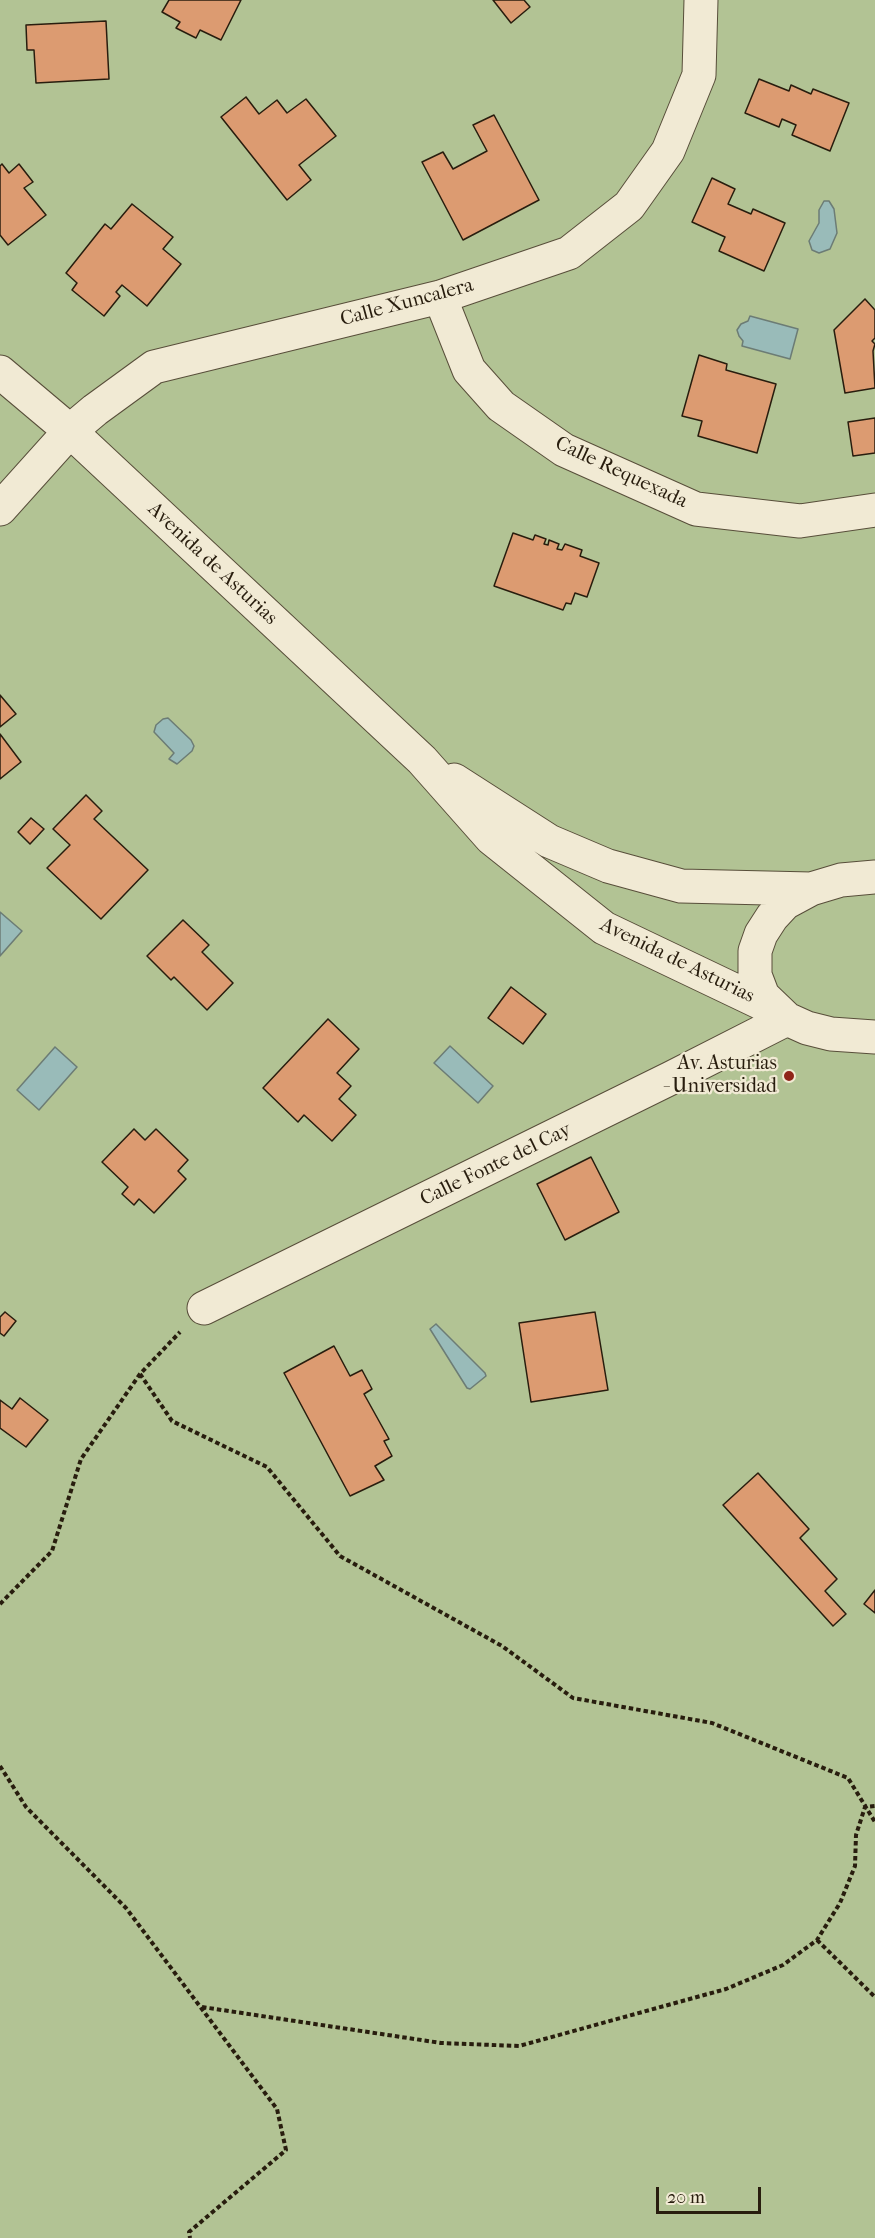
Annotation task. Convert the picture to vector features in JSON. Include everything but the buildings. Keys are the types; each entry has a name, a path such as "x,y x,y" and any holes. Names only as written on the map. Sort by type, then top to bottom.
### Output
{"street":[{"name":"Calle Xuncalera","path":"0,509 70,431 154,367 440,297 569,253 629,206 668,151 699,75 701,0"},
{"name":"Calle Requexada","path":"440,297 469,370 501,406 564,450 696,509 801,521 875,510"},
{"name":"Avenida de Asturias","path":"0,372 70,431 422,760 491,838 604,928 807,1028 831,1034 875,1037"},
{"name":"Avenida de Asturias","path":"422,760 549,841 608,866 681,886 811,889"},
{"path":"783,1015 763,996 755,975 754,951 772,917 785,903 811,889 841,880 875,877"},
{"name":"Calle Fonte del Cay","path":"204,1308 650,1088 783,1015"}],"path":[{"path":"0,1604 52,1551 81,1459 140,1374 204,1308"},
{"path":"140,1374 172,1421 267,1467 340,1556 502,1647 573,1698 712,1723 848,1778 875,1822"},
{"path":"0,1767 26,1807 126,1908 277,2109 286,2150 189,2232 190,2238"},
{"path":"865,1807 875,1806"},
{"path":"202,2007 441,2043 519,2046 726,1989 783,1965 817,1940 840,1904 855,1866 856,1835 865,1807"},
{"path":"817,1940 875,1997"}],"green space":[{"path":"0,0 875,0 875,2238 0,2238"}],"water":[{"path":"824,201 829,201 834,209 837,233 830,249 819,253 812,250 809,241 819,223 819,210"},
{"path":"750,316 798,329 790,359 742,346 743,341 737,330 741,324 748,321"},
{"path":"168,718 191,740 194,746 192,751 177,764 169,759 174,753 154,732 156,725"},
{"path":"0,912 22,931 0,956"},
{"path":"450,1046 493,1086 478,1103 434,1063"},
{"path":"55,1047 77,1067 39,1110 17,1090"},
{"path":"436,1324 485,1373 486,1376 470,1389 467,1388 430,1329"}],"place":[{"name":"Av. Asturias - Universidad","path":"789,1076"}]}
